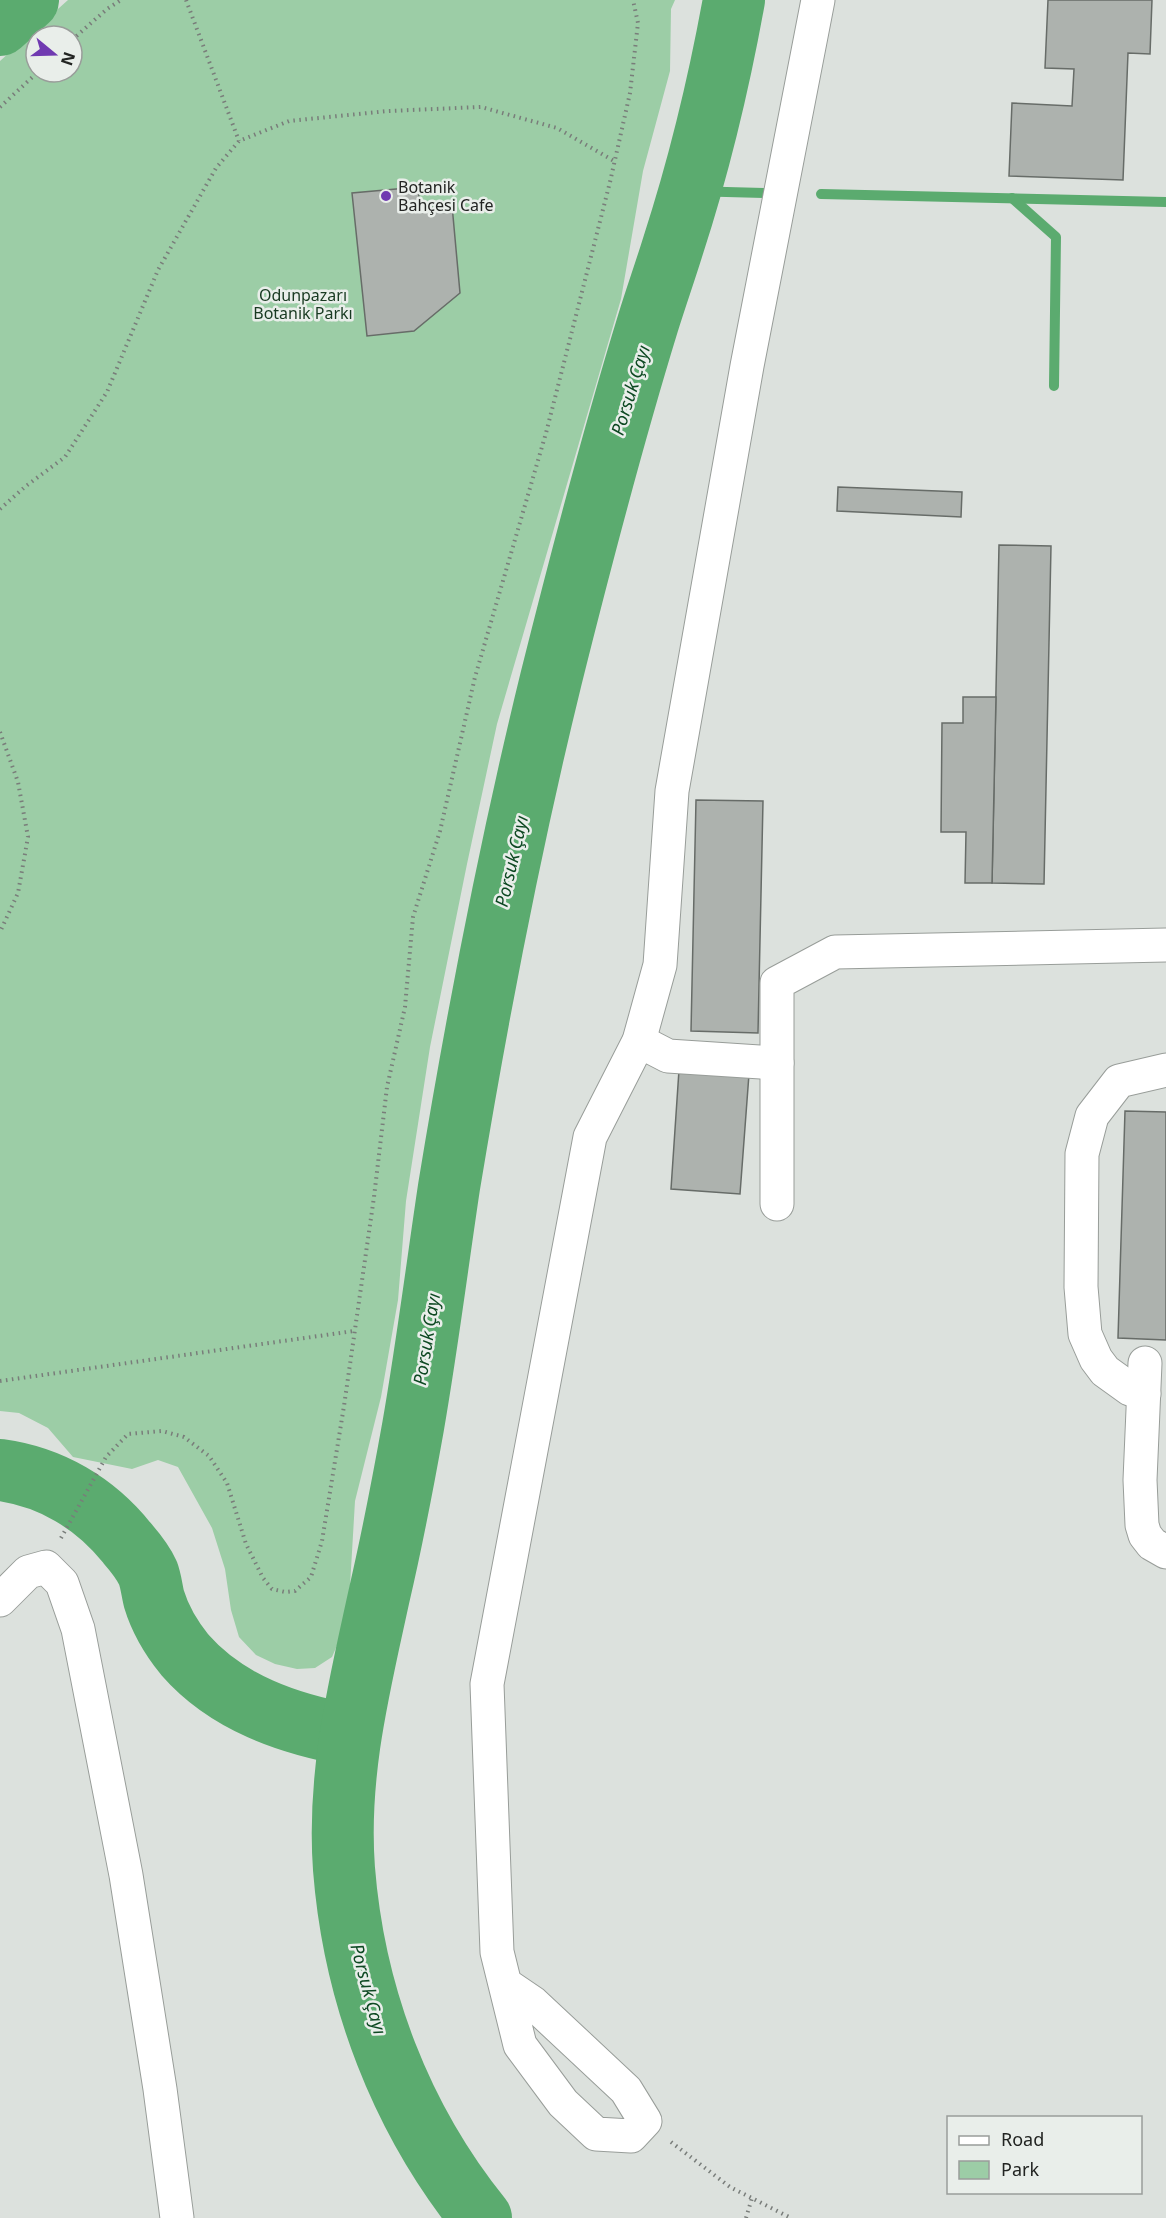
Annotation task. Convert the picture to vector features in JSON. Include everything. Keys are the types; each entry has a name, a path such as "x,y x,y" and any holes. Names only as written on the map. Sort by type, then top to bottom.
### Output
{"street":[{"path":"505,1983 533,2003 626,2090 645,2121 631,2136 596,2134 563,2103 520,2045 497,1952 487,1684 590,1137 639,1041 660,965 672,791 747,366 818,0"},
{"path":"777,1204 777,983 835,952 1166,945"},
{"path":"639,1041 668,1056 777,1063"},
{"path":"1166,1070 1119,1081 1092,1116 1082,1154 1081,1287 1085,1334 1096,1359 1105,1371 1130,1389 1144,1378 1153,1481 1142,1525 1145,1535 1152,1544 1166,1552"},
{"path":"0,1600 28,1572 45,1568 62,1583 78,1629 126,1875 160,2089 177,2218"}],"path":[{"path":"84,29 121,0"},
{"path":"186,0 239,141"},
{"path":"62,1534 106,1457 128,1434 162,1431 184,1437 209,1456 227,1483 246,1544 263,1578 272,1589 285,1592 295,1591 311,1577 322,1541 374,1197 387,1087 405,1006 413,917 440,831 475,677 549,422 614,161 630,93 638,23 633,0"},
{"path":"0,107 25,84"},
{"path":"0,509 65,457 101,402 158,270 216,168 239,141 289,121 388,111 481,107 557,128 614,161"},
{"path":"0,732 18,782 28,837 18,893 0,932"},
{"path":"0,1381 354,1332"},
{"path":"645,2121 730,2187 791,2218"},
{"path":"746,2218 752,2198"}],"green space":[{"name":"Odunpazarı Botanik Parkı","path":"68,0 675,0 671,9 670,71 643,171 621,299 497,724 467,864 430,1047 406,1201 398,1300 381,1397 355,1501 350,1586 342,1634 332,1657 315,1668 297,1669 275,1664 256,1655 239,1637 231,1610 225,1569 212,1528 178,1467 158,1460 132,1469 73,1457 48,1428 19,1413 0,1411 0,61 24,39 24,84 84,84 84,24 41,24"}],"building":[{"path":"1048,0 1152,0 1150,54 1128,53 1123,180 1009,176 1012,103 1072,106 1074,69 1045,68"},
{"path":"418,187 420,209 452,205 460,293 414,331 367,336 352,193"},
{"path":"838,487 962,492 961,517 837,511"},
{"path":"999,545 1051,546 1044,884 992,883"},
{"path":"963,697 996,697 992,883 965,883 966,832 941,832 942,723 963,723"},
{"path":"696,800 763,801 758,1033 691,1031"},
{"path":"679,1070 749,1074 740,1194 671,1189"},
{"path":"1125,1111 1166,1112 1166,1340 1118,1338"}],"waterway":[{"name":"Porsuk Çayı","path":"0,25 28,0"},
{"name":"Porsuk Çayı","path":"481,2218 427,2140 386,2054 371,2009 358,1963 349,1916 344,1869 344,1799 347,1765 357,1698 409,1448 460,1123 495,932 522,805 551,679 609,455 700,155 734,0"},
{"path":"689,191 764,193"},
{"path":"821,194 1166,202"},
{"path":"1012,198 1056,237 1054,386"},
{"name":"Porsuk Çayı","path":"0,1470 37,1479 54,1486 71,1494 101,1516 135,1553 146,1569 163,1621 185,1655 220,1686 240,1699 282,1718 350,1735"}],"place":[{"name":"Botanik Bahçesi Cafe","path":"386,196"}]}
